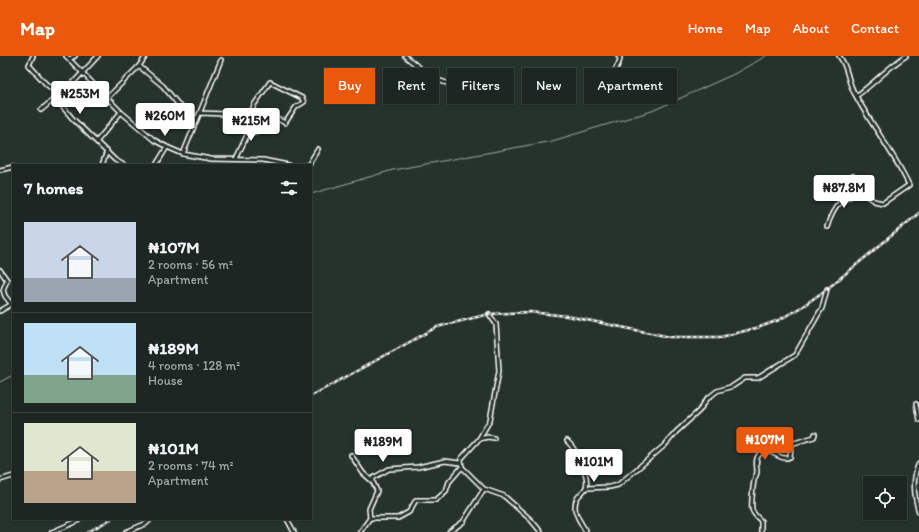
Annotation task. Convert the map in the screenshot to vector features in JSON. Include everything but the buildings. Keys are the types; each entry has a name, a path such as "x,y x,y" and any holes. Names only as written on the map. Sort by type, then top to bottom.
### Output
{"street":[{"path":"34,56 29,65 46,84 59,94"},
{"path":"66,56 108,97 121,112 154,140 167,147 183,154 211,159 263,160 283,164"},
{"path":"69,59 75,56"},
{"path":"41,110 72,84 98,56"},
{"path":"108,97 139,66 146,56"},
{"path":"405,56 432,78 447,83"},
{"path":"616,68 620,62 620,58 618,56"},
{"path":"840,56 844,61 850,88 899,165 909,185 883,203 874,201 864,192 853,186 853,176"},
{"path":"856,96 871,86 898,61 906,56"},
{"path":"183,154 221,60"},
{"path":"139,66 163,86 188,115 197,118"},
{"path":"236,160 248,133 249,120 254,105 270,82 302,98 304,102 296,107 285,123 276,118 266,121 258,131 248,133"},
{"path":"55,98 73,119 115,160 122,164"},
{"path":"97,141 121,112"},
{"path":"200,114 226,114 234,121 249,120"},
{"path":"157,164 167,147"},
{"path":"309,164 318,149"},
{"path":"102,164 107,151"},
{"path":"0,170 12,167"},
{"path":"827,228 831,212 841,202 850,196 864,192"},
{"path":"0,270 7,280 3,290 12,304 0,311"},
{"path":"586,488 610,488 618,485 665,446 676,432 699,411 707,399 717,392 733,386 745,378 758,378 794,355 822,308 826,289"},
{"path":"370,518 398,518 410,511 416,500 436,500 446,491 449,482 461,465 461,459 479,439 490,420 499,370 496,324 489,314"},
{"path":"916,404 919,420"},
{"path":"761,532 761,521 753,513 751,507 754,480 757,472 756,462 760,454 765,450 782,458 788,458 790,457 791,446 794,443 814,437 815,434"},
{"path":"479,439 488,437 494,438"},
{"path":"567,441 573,446 586,474 586,488 577,496 575,508 576,517 586,532"},
{"path":"351,455 363,473 373,482 378,491 369,509 370,518 360,532"},
{"path":"373,482 373,478 389,469 418,467 445,461 461,465 484,489 504,496 531,520 541,532"},
{"path":"919,463 916,470 915,497 919,512"},
{"path":"0,480 12,476"},
{"path":"450,532 463,522 484,489"},
{"path":"52,532 78,520"},
{"path":"126,532 151,520"},
{"path":"288,520 294,532"}],"waterway":[{"path":"312,194 393,170 552,141 652,111 734,74 766,56"},
{"path":"0,382 12,376"}],"railway":[{"path":"312,395 437,327 489,314 530,312 567,316 670,337 721,337 760,327 779,320 803,306 827,289 919,213"},
{"path":"88,532 109,520"}]}
